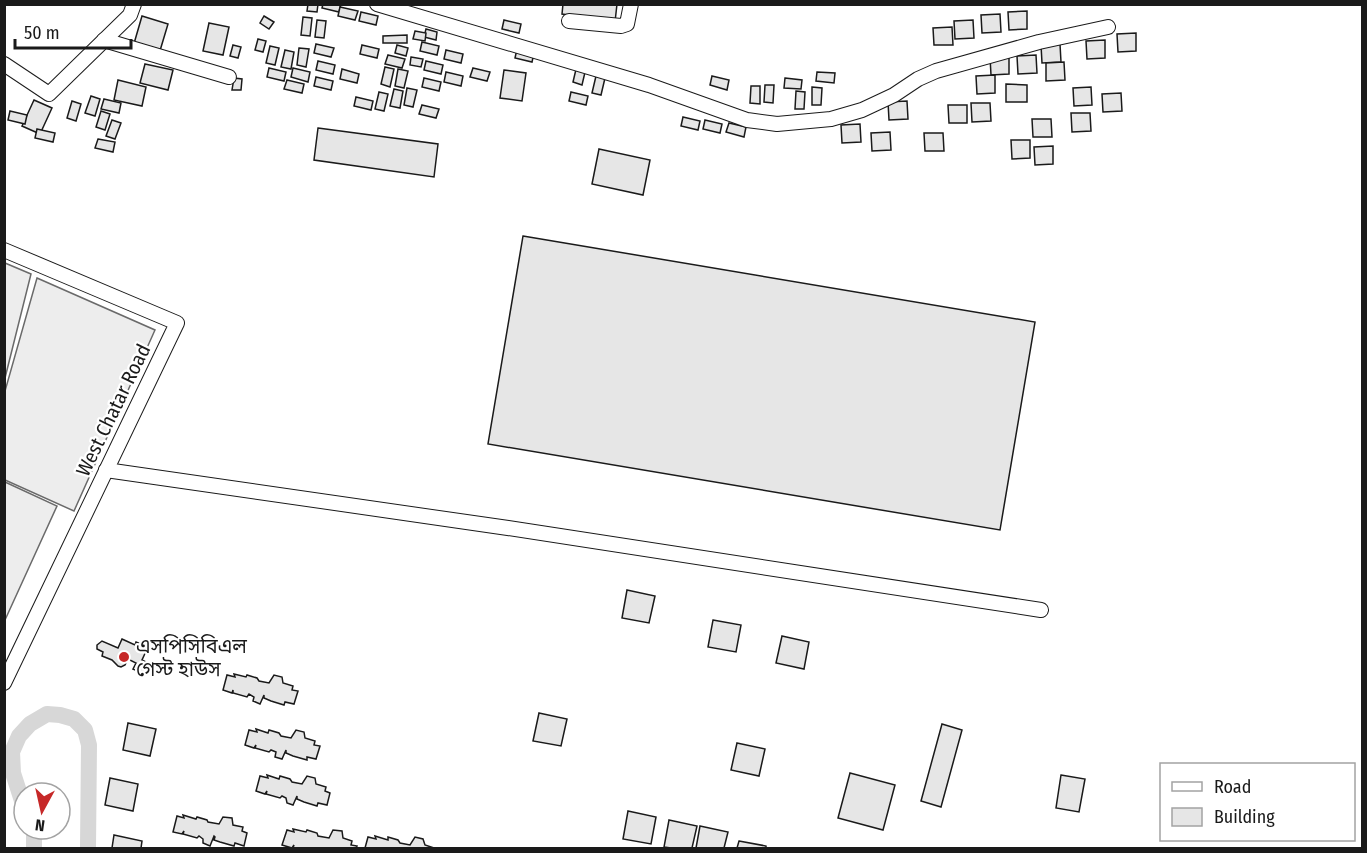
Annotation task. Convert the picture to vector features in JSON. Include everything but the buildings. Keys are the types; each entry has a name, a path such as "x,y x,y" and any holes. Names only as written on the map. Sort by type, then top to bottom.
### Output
{"street":[{"path":"4,64 49,94 130,15 134,4"},
{"path":"377,4 650,85 747,120 777,124 831,119 862,110 894,95 936,70 1039,42 1108,27"},
{"path":"569,21 621,26 627,24 631,4"},
{"path":"104,40 229,77"},
{"name":"West Chatar Road","path":"4,250 177,323 4,683"},
{"path":"106,470 508,528 1041,610"}],"shaded area":[{"path":"5,263 31,274 5,378"},
{"path":"37,278 155,330 74,511 5,480 5,391"},
{"path":"5,482 57,506 5,620"}],"waterway":[{"path":"16,781 12,752 19,736 30,724 47,714 74,719 85,730 89,745 88,848"},
{"path":"34,841 34,848"}],"place":[{"name":"এসপিসিবিএল গেস্ট হাউস","path":"124,657"}]}
